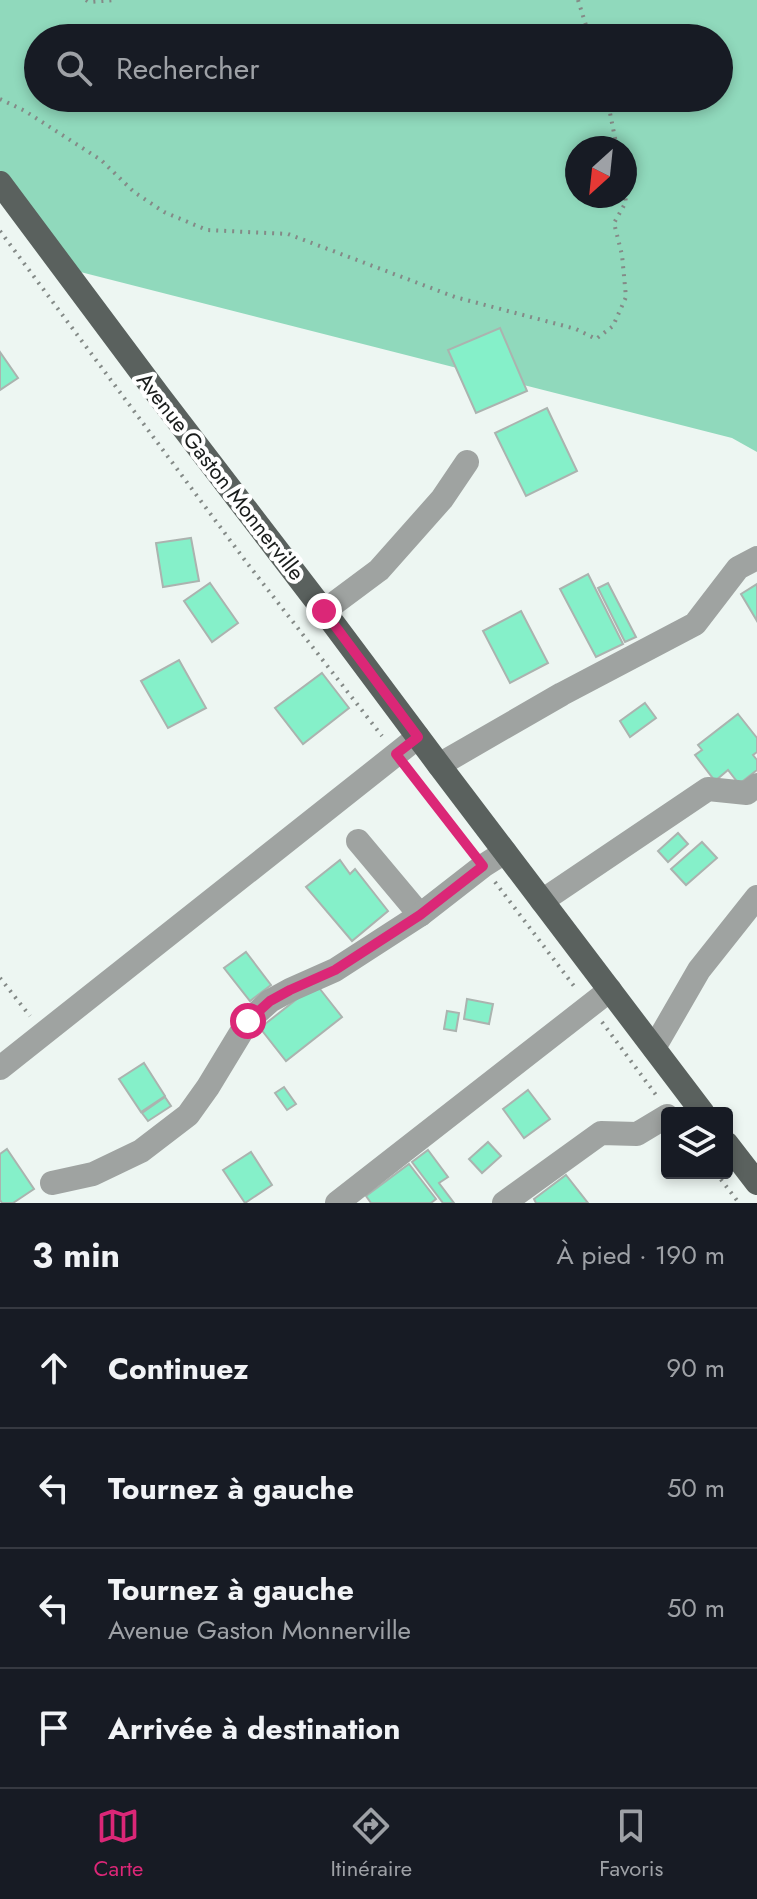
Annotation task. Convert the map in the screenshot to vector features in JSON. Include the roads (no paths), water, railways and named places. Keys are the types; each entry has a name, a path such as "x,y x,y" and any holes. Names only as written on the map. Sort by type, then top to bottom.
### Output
{"main road":[{"name":"Avenue Gaston Monnerville","path":"0,183 654,1048 679,1107"},
{"path":"733,1152 757,1183"}],"street":[{"path":"324,611 379,570 442,499 467,462"},
{"path":"439,765 562,694 695,624 738,568 757,558"},
{"path":"0,1068 418,737"},
{"path":"542,901 708,789 747,793 757,785"},
{"path":"358,841 420,915"},
{"path":"52,1183 93,1174 141,1151 188,1115 248,1021 270,1001 335,970 420,915 505,852"},
{"path":"654,1048 699,970 757,897"},
{"path":"337,1203 610,990"},
{"path":"504,1203 601,1133 637,1134 661,1119"}]}
